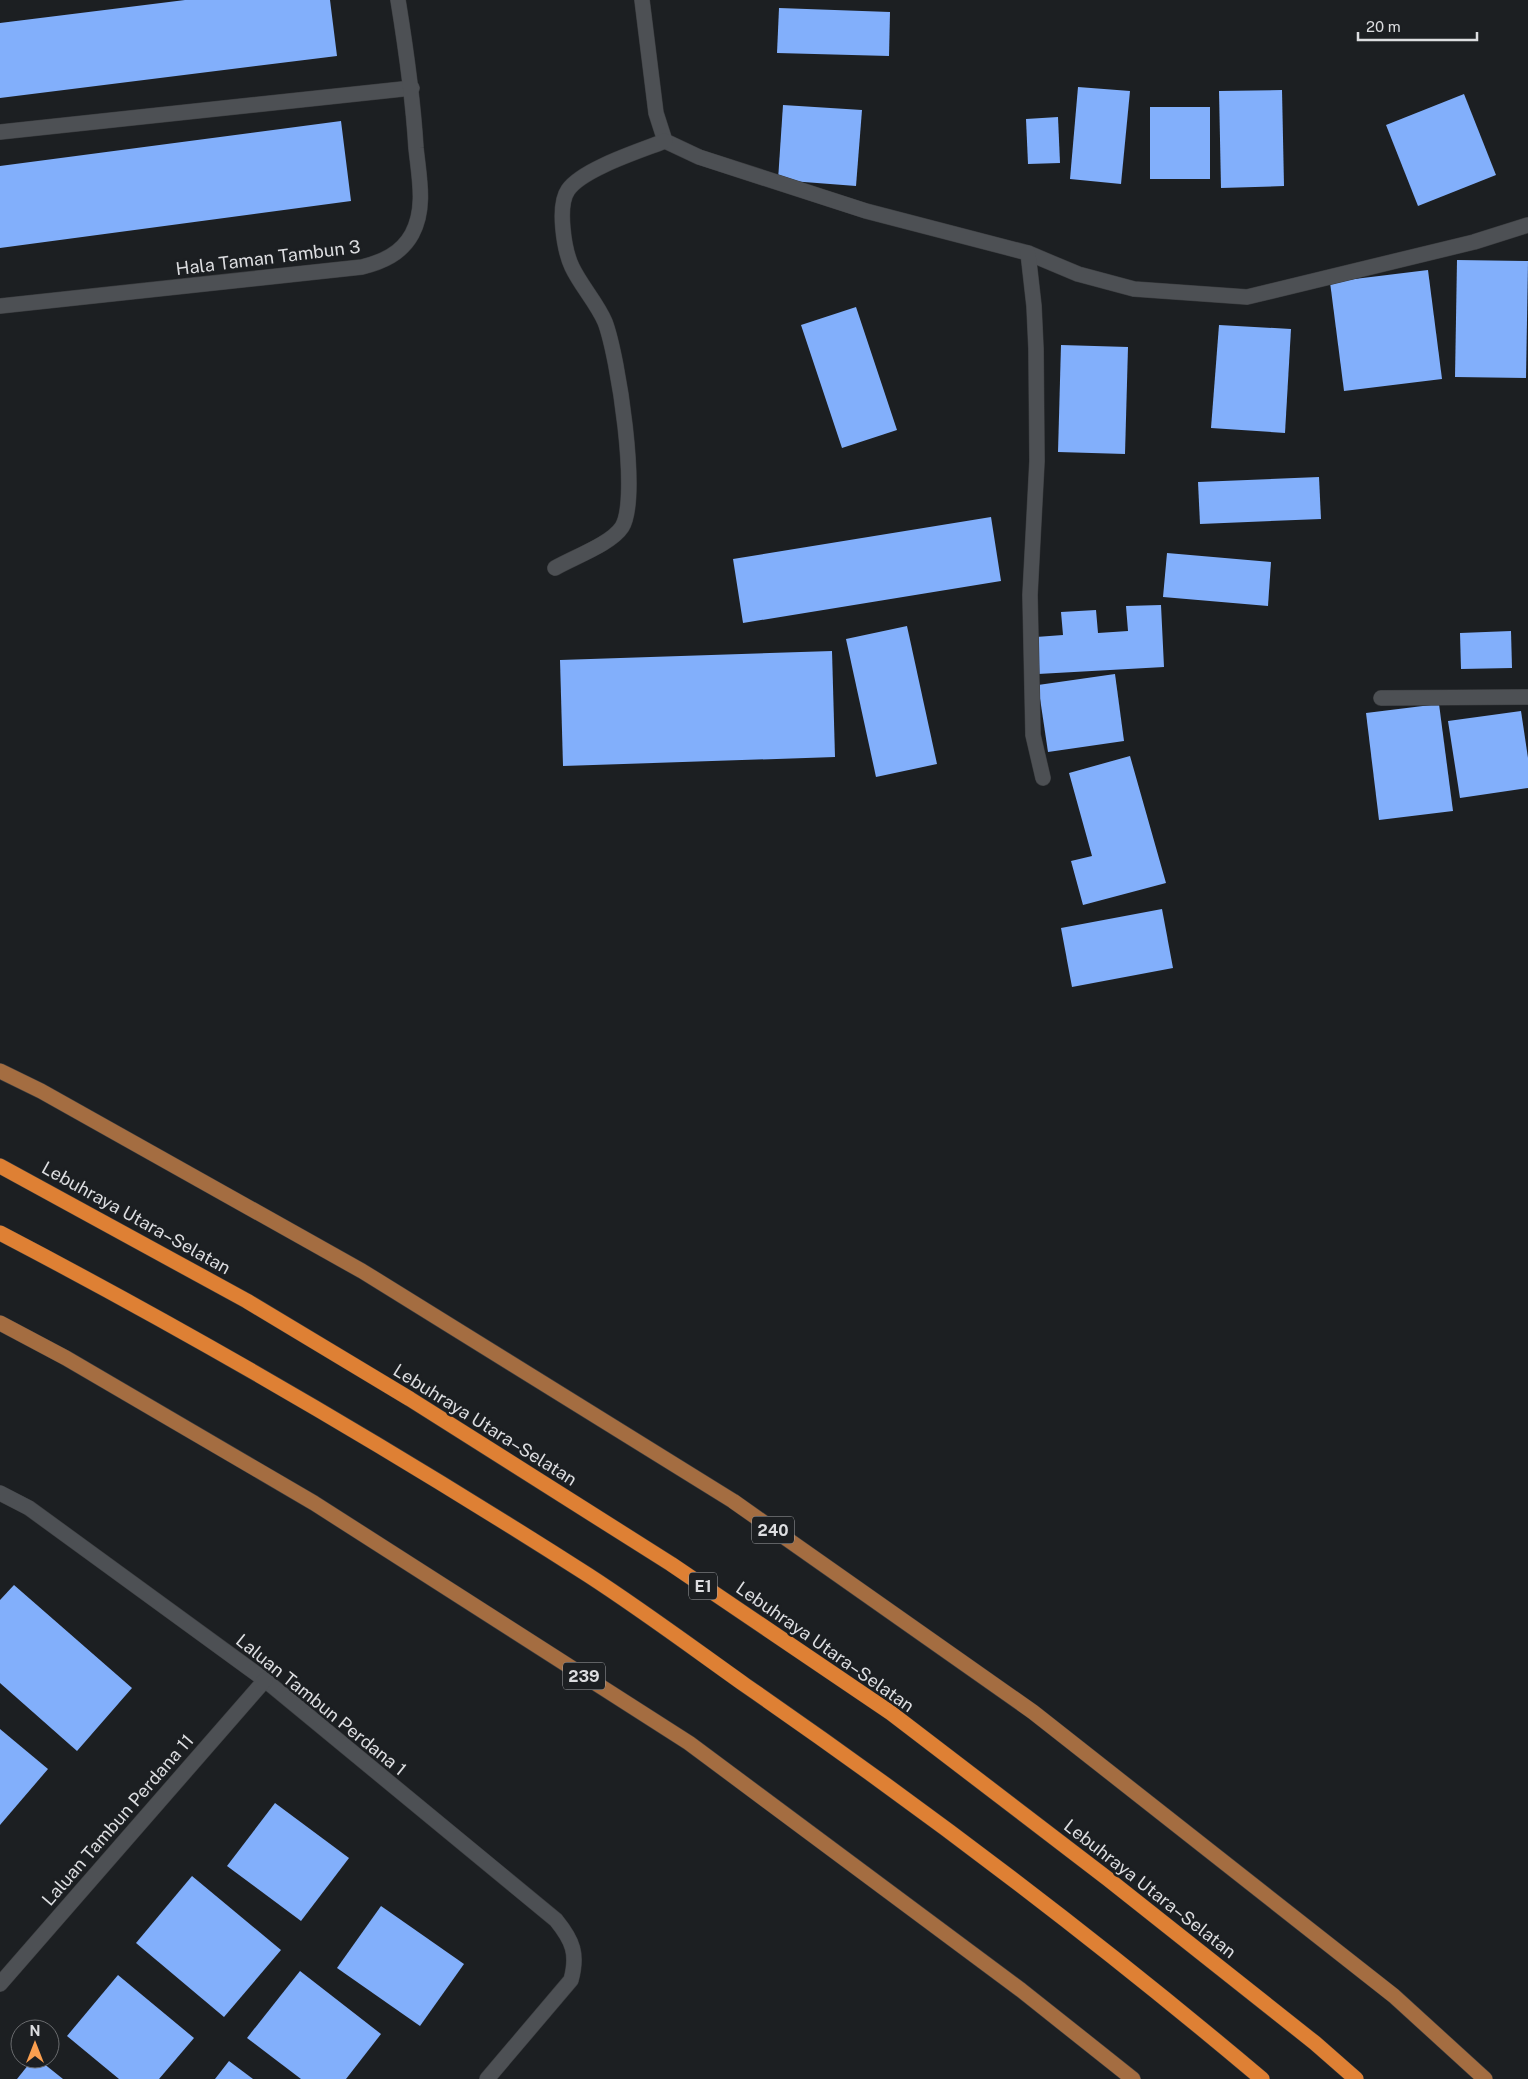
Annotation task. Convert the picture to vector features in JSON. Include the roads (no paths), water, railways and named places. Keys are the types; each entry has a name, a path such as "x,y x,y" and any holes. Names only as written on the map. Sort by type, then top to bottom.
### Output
{"highway":[{"name":"Lebuhraya Utara–Selatan","path":"0,1166 247,1301 410,1399 671,1564 891,1713 1116,1885 1356,2079"},
{"path":"0,1233 106,1288 341,1423 590,1577 875,1775 1167,2000 1262,2079"}],"main road":[{"name":"240","path":"0,1071 41,1091 362,1272 733,1501 1033,1712 1394,1996 1485,2079"},
{"name":"239","path":"0,1324 66,1358 314,1502 689,1744 1021,1990 1133,2079"}],"street":[{"name":"Hala Taman Tambun 3","path":"0,306 362,267 382,262 399,251 411,236 418,218 420,198 412,88 398,0"},
{"path":"642,0 656,113 665,141 699,157 866,211 1028,253 1078,274 1134,289 1247,297 1474,242 1528,225"},
{"path":"0,132 412,88"},
{"path":"555,568 611,540 623,526 630,492 623,402 605,322 571,265 561,216 568,190 595,169 665,141"},
{"path":"1028,253 1034,306 1036,348 1037,461 1030,595 1033,735 1043,778"},
{"path":"1381,698 1528,697"},
{"name":"Laluan Tambun Perdana 1","path":"0,1493 29,1508 265,1680 556,1920 567,1932 573,1948 575,1964 571,1980 487,2079"},
{"name":"Laluan Tambun Perdana 11","path":"0,1984 265,1680"}]}
